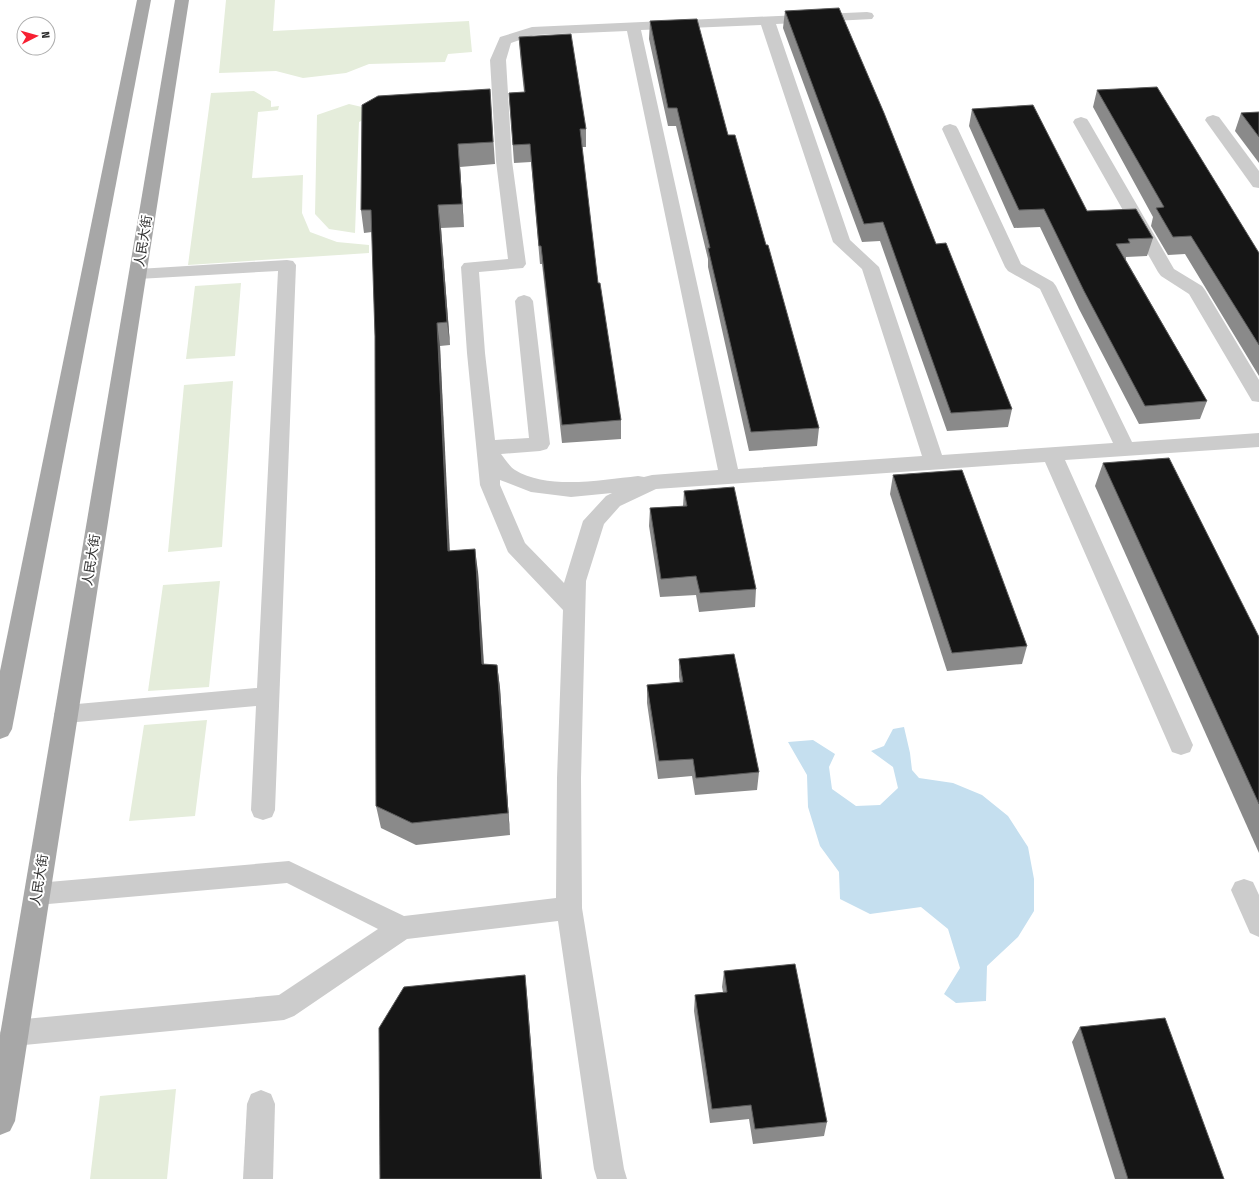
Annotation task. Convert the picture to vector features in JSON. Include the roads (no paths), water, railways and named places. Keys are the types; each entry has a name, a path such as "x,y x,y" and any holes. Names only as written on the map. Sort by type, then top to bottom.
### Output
{"main road":[{"path":"0,729 144,0"},
{"name":"人民大街","path":"0,1121 182,0"}],"street":[{"path":"575,609 516,547 490,485 476,353 470,267 517,264 504,161 498,68 498,60 504,40 532,31 867,16"},
{"path":"767,20 842,242 870,267 934,462"},
{"path":"633,27 729,476"},
{"path":"1213,120 1259,183"},
{"path":"1081,122 1166,272 1196,290 1259,396"},
{"path":"950,129 1014,267 1048,286 1125,448"},
{"path":"138,274 287,265 263,810"},
{"path":"486,448 540,444 524,301"},
{"path":"486,448 507,476 531,485 571,490 729,476 1259,440"},
{"path":"1052,454 1181,745"},
{"path":"612,1179 609,1170 569,908 569,778 575,581 594,521 613,501 652,482"},
{"path":"66,714 268,696"},
{"path":"37,894 289,872 402,928"},
{"path":"1244,890 1259,925"},
{"path":"14,1033 284,1007 402,928 569,908"},
{"path":"258,1179 261,1104"}],"water":[{"path":"904,727 912,770 919,778 953,783 982,795 1008,816 1028,847 1034,879 1034,911 1018,937 987,966 986,1001 956,1003 944,994 960,968 948,929 921,907 870,914 840,899 839,872 820,846 808,807 807,775 788,742 813,740 835,754 829,767 832,789 856,806 880,805 898,788 893,767 871,751 884,746 893,729"}]}
